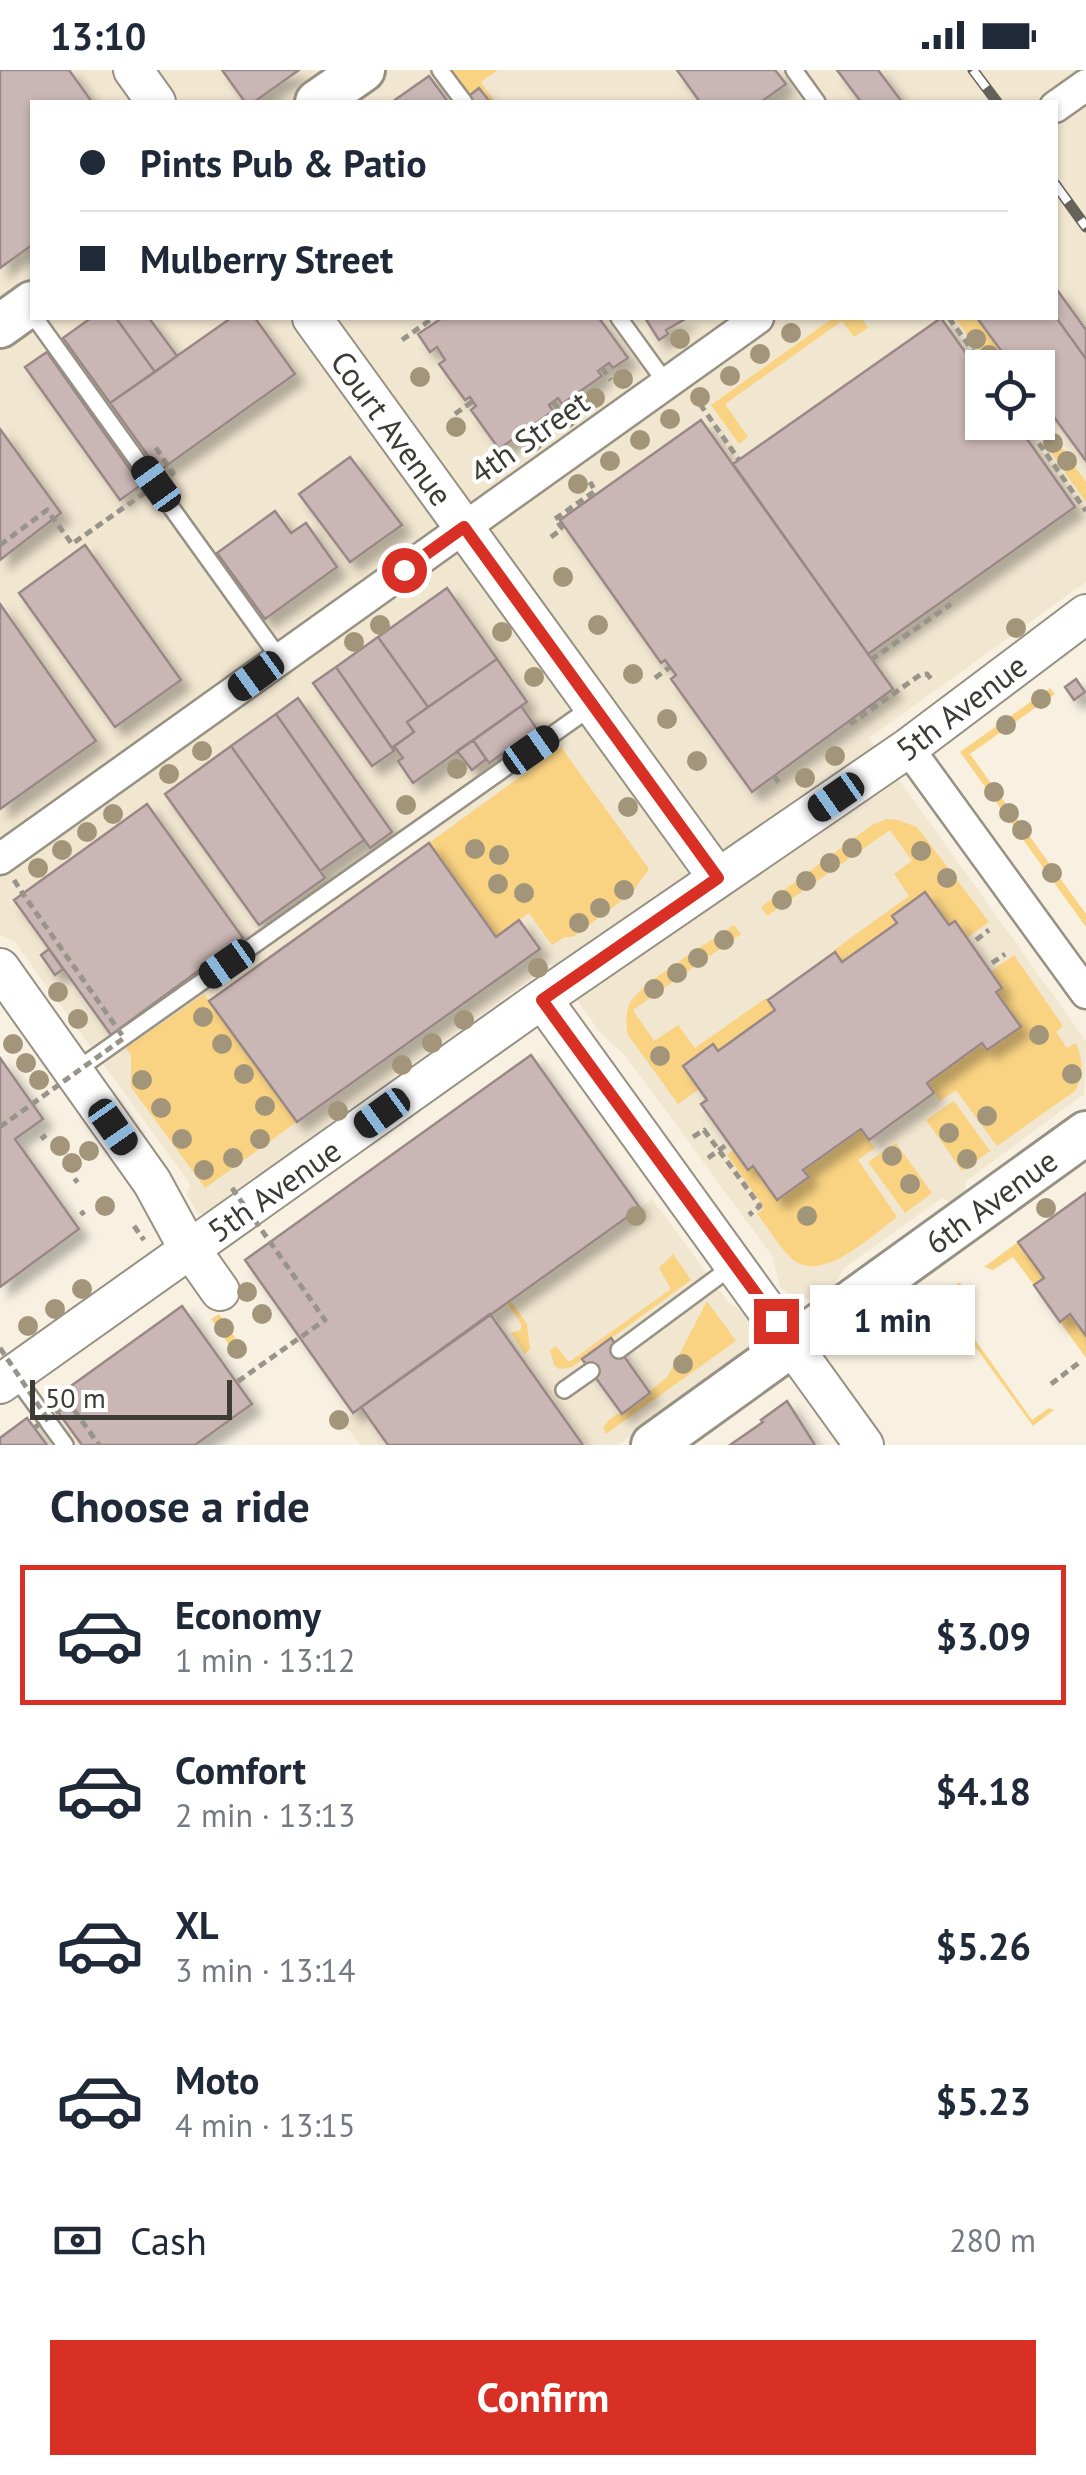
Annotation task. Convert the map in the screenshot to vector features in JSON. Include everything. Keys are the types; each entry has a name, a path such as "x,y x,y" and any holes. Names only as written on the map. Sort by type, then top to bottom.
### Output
{"main road":[{"path":"320,100 363,70"},
{"name":"6th Avenue","path":"653,1445 1086,1133"}],"street":[{"path":"133,70 155,100"},
{"path":"1058,104 1086,84"},
{"name":"Court Avenue","path":"313,320 718,878"},
{"name":"4th Street","path":"0,859 755,320"},
{"name":"5th Avenue","path":"4,1368 190,1249 908,748 1086,614"},
{"path":"908,748 1086,993"},
{"path":"0,968 152,1182 190,1249 220,1290"},
{"path":"542,1000 864,1445"}],"lane":[{"path":"440,70 462,100"},
{"path":"794,70 816,100"},
{"path":"31,320 280,658"},
{"path":"620,320 666,382"},
{"path":"74,1072 593,706"},
{"path":"619,1350 734,1265"},
{"path":"4,1368 65,1445"},
{"path":"564,1390 591,1371"}],"path":[{"path":"402,340 430,320"},
{"path":"950,320 972,350"},
{"path":"602,368 611,380"},
{"path":"455,414 473,401"},
{"path":"553,402 562,415"},
{"path":"700,404 738,460"},
{"path":"1037,440 1086,511"},
{"path":"0,544 47,510 72,544 173,473 154,446"},
{"path":"552,537 564,528 556,519 594,491 590,482"},
{"path":"872,660 951,604"},
{"path":"656,678 670,668"},
{"path":"850,721 852,724 924,673 932,680"},
{"path":"774,776 780,784"},
{"path":"0,1128 124,1038 23,894"},
{"path":"976,940 989,930"},
{"path":"992,963 1006,954"},
{"path":"693,1137 704,1130 760,1206 749,1215"},
{"path":"708,1158 729,1143"},
{"path":"232,1188 325,1320 237,1382"},
{"path":"1051,1384 1080,1362"},
{"path":"4,1368 47,1418"},
{"path":"34,1428 68,1403 99,1445"}],"shaded area":[{"path":"0,70 1086,70 1086,582 869,738 1086,1041 1084,1094 965,1182 966,1192 958,1200 942,1198 843,1269 831,1293 823,1299 794,1299 780,1287 772,1256 625,1055 601,1034 552,964 225,1198 220,1211 207,1216 197,1212 187,1195 190,1184 14,941 0,935"},
{"path":"451,70 498,70 481,82 494,100 488,100 479,88 469,96"},
{"path":"830,320 863,320 868,328 854,337 842,321 725,404 748,437 739,444 711,405"},
{"path":"956,320 979,320 1001,350 979,350"},
{"path":"1055,439 1086,482 1086,502 1042,440"},
{"path":"1050,688 1055,694 970,754 1086,914 1086,927 960,752"},
{"path":"561,747 649,869 632,893 573,937 552,945 529,913 496,937 429,843"},
{"path":"887,819 917,827 989,922 967,938 955,921 949,925 925,893 893,915 897,923 842,962 834,950 909,896 894,874 912,861 890,830 767,916 761,907 872,825"},
{"path":"734,925 741,934 633,1010 654,1041 678,1025 695,1048 766,998 775,1010 718,1051 713,1044 683,1065 699,1089 678,1104 628,1035 628,1007 662,973"},
{"path":"1014,955 1063,1026 1056,1032 1067,1048 1076,1043 1081,1073 1075,1091 997,1146 956,1090 940,1101 927,1083 982,1043 988,1050 1020,1027 996,992 1002,987 990,972"},
{"path":"204,994 297,1122 205,1188 131,1087 131,1056 126,1048"},
{"path":"954,1101 990,1151 962,1171 926,1120"},
{"path":"861,1129 875,1148 858,1160 897,1217 845,1255 816,1266 802,1265 790,1257 757,1214 764,1207 727,1155 734,1150 748,1169 753,1166 778,1199 808,1176 803,1170"},
{"path":"896,1143 932,1193 905,1213 868,1162"},
{"path":"652,1199 729,1303 751,1316 758,1335 750,1351 618,1445 360,1445 349,1430 335,1427"},
{"path":"1018,1242 1044,1278 1034,1285 1013,1257 993,1270 984,1267"},
{"path":"673,1254 691,1280 572,1367 559,1369 554,1365 550,1350 556,1346 569,1362 671,1289 659,1268"},
{"path":"960,1282 963,1291 949,1303 1032,1420 1049,1408 1054,1410 1033,1426 939,1297"},
{"path":"510,1300 527,1324 530,1349 525,1354 511,1333 521,1330 521,1324 507,1303"},
{"path":"707,1301 736,1341 606,1434 603,1428 609,1420 620,1412 623,1414 668,1376"},
{"path":"219,1314 244,1350 236,1355 211,1319"},
{"path":"1070,1314 1086,1336 1086,1358 1060,1322"}],"building":[{"path":"0,70 69,70 91,100 30,100 30,246 0,268"},
{"path":"222,70 299,70 257,100 244,100"},
{"path":"677,70 775,70 786,84 764,100 699,100"},
{"path":"837,70 878,70 900,100 860,100"},
{"path":"429,76 447,100 395,100"},
{"path":"479,88 488,100 472,100 469,96"},
{"path":"1058,291 1086,330 1086,359 1058,320"},
{"path":"88,320 117,320 155,372 110,403 63,338"},
{"path":"117,320 150,320 177,356 155,372"},
{"path":"228,320 256,320 295,374 159,471 110,403"},
{"path":"439,320 600,320 628,358 613,368 609,363 598,371 602,376 562,404 558,398 549,405 553,411 499,449 471,410 476,406 470,397 465,400 439,364 445,360 437,347 430,352 418,334"},
{"path":"646,320 684,320 666,330 668,334 659,340"},
{"path":"942,320 965,352 965,440 1028,440 1075,507 868,654 733,464"},
{"path":"978,320 1058,320 1086,359 1086,461 1055,418 1055,350 1001,350"},
{"path":"47,352 141,485 120,500 25,367"},
{"path":"701,420 893,689 752,792 671,679 676,675 665,660 661,663 560,520"},
{"path":"0,429 61,513 0,560"},
{"path":"350,457 402,525 350,562 299,494"},
{"path":"275,511 291,533 306,523 337,567 265,619 217,553"},
{"path":"85,545 181,680 115,727 19,593"},
{"path":"447,588 497,659 428,707 378,637"},
{"path":"0,604 96,741 0,809"},
{"path":"378,637 428,707 407,722 414,732 392,748 336,667"},
{"path":"497,659 527,702 413,783 398,761 403,758 394,746 414,732 407,722"},
{"path":"336,667 394,751 372,766 313,683"},
{"path":"1076,679 1085,692 1074,700 1065,687"},
{"path":"298,698 392,832 370,848 276,714"},
{"path":"521,706 537,729 489,763 473,740"},
{"path":"276,714 364,840 320,871 231,746"},
{"path":"473,740 486,759 472,770 457,751"},
{"path":"231,746 325,878 259,925 165,794"},
{"path":"147,804 243,938 111,1035 14,900"},
{"path":"429,843 496,937 519,920 540,949 297,1122 209,1001"},
{"path":"925,892 949,925 955,921 1002,988 996,992 1021,1027 987,1050 982,1043 927,1083 934,1093 869,1140 861,1129 803,1170 809,1177 777,1200 753,1166 748,1170 701,1104 707,1100 683,1066 713,1044 718,1051 775,1010 768,1000 835,952 842,962 897,923 892,916"},
{"path":"49,949 63,969 55,975 41,955"},
{"path":"531,1055 640,1208 353,1413 245,1260"},
{"path":"0,1058 43,1119 15,1139 79,1229 0,1287"},
{"path":"1086,1193 1086,1336 1070,1314 1060,1322 1034,1285 1044,1278 1018,1242"},
{"path":"182,1306 252,1404 195,1445 82,1445 50,1401"},
{"path":"490,1314 583,1445 388,1445 361,1407"},
{"path":"611,1338 650,1393 622,1414 582,1359"},
{"path":"787,1401 815,1445 730,1445 763,1422"},
{"path":"27,1418 47,1445 0,1445 0,1438"}],"railway":[{"path":"973,70 996,100"},
{"path":"1058,188 1086,227"}],"route":[{"path":"404,570 464,527 718,878 542,1000 776,1321"}]}
